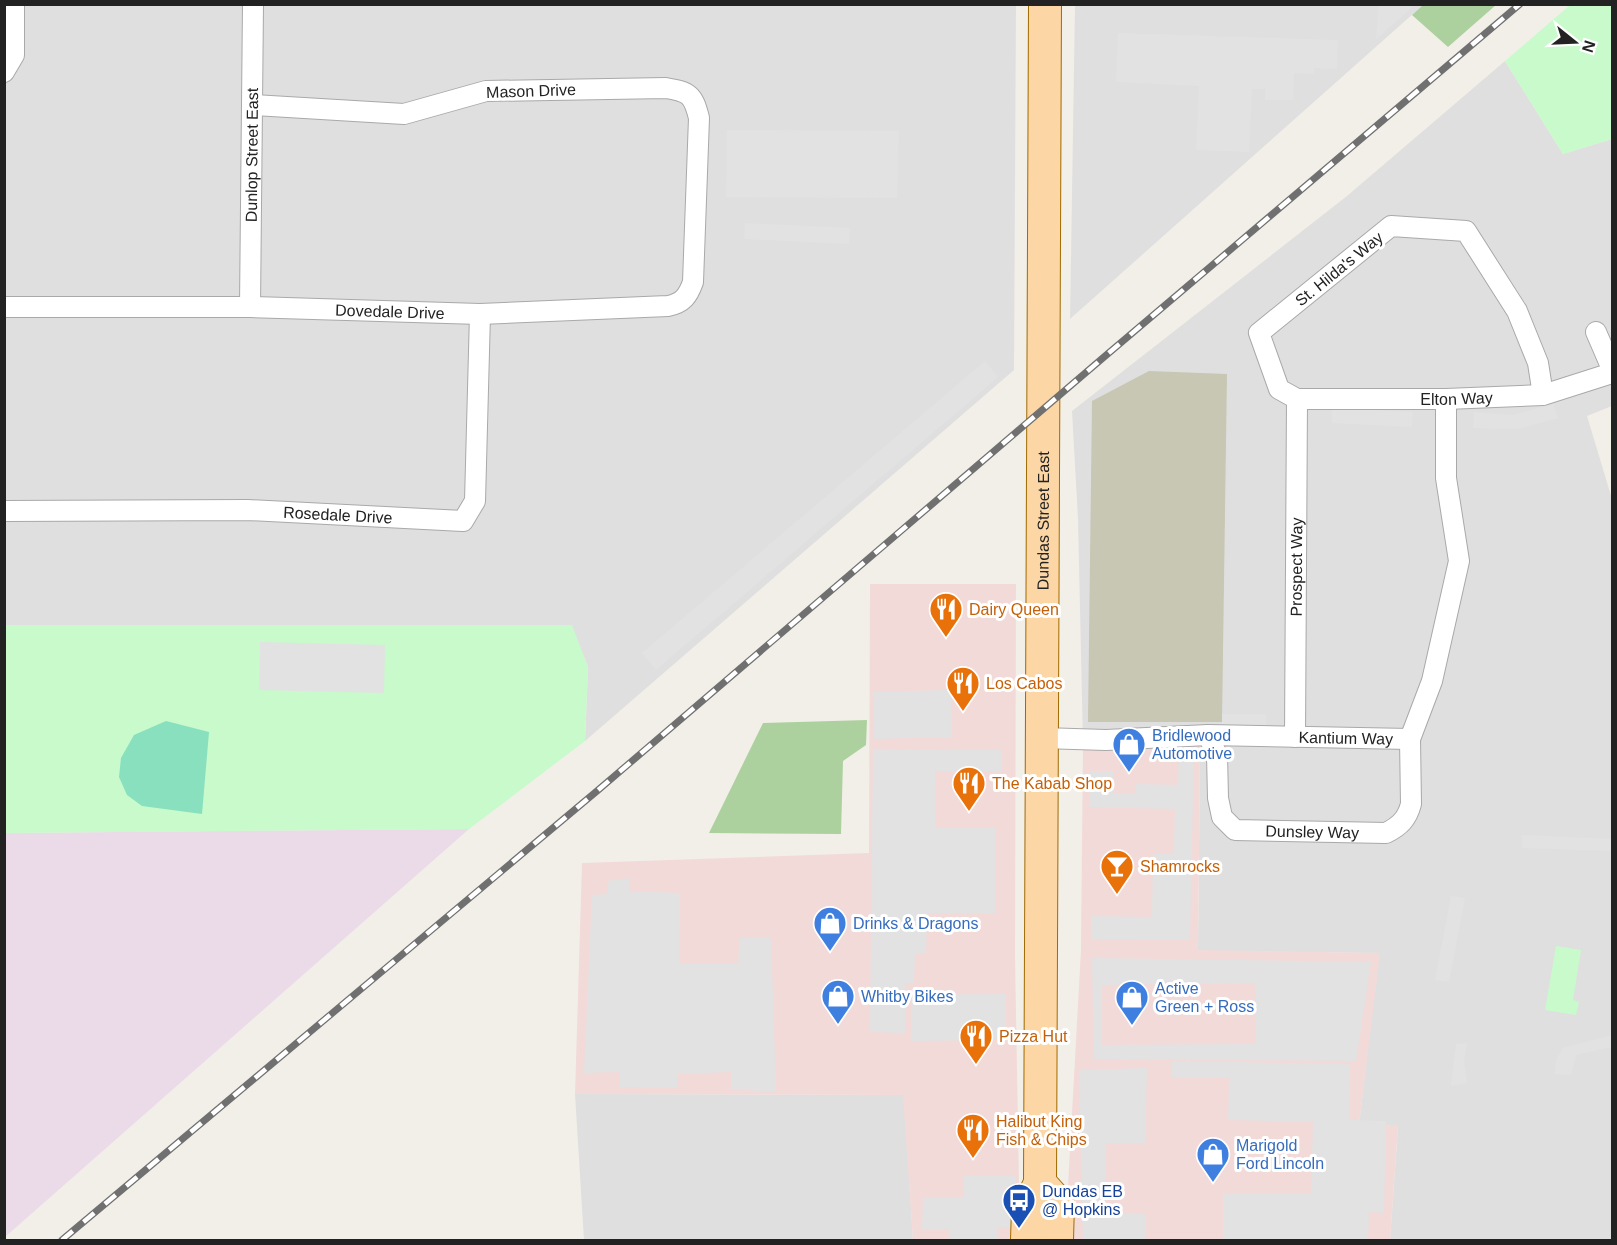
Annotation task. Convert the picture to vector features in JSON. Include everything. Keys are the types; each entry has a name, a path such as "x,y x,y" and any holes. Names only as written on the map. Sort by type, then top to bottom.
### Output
{"main road":[{"name":"Dundas Street East","path":"1027,1240 1028,1208 1040,1182 1045,4"},
{"path":"1040,1182 1058,1203 1057,1240"}],"street":[{"path":"4,72 15,56 14,4"},
{"name":"Dunlop Street East","path":"250,307 254,4"},
{"name":"Mason Drive","path":"253,105 404,114 486,91 666,88 680,90 689,94 695,102 699,117 696,213"},
{"name":"Dovedale Drive","path":"4,307 250,307 480,314 676,305 685,300 693,282 696,213"},
{"name":"St. Hilda's Way","path":"1297,399 1279,389 1259,333 1391,226 1466,231 1517,311 1538,363 1543,395"},
{"name":"Rosedale Drive","path":"4,511 248,510 463,521 476,501 480,314"},
{"path":"1596,332 1612,371"},
{"name":"Elton Way","path":"1297,399 1446,399 1543,395 1612,371"},
{"name":"Prospect Way","path":"1295,737 1297,399"},
{"name":"Kantium Way","path":"1042,738 1106,740 1208,735 1410,739 1432,681 1459,561 1446,478 1446,399"},
{"name":"Dunsley Way","path":"1208,735 1217,755 1218,798 1222,817 1234,830 1386,833 1403,822 1409,812 1411,804 1410,739"}],"shaded area":[{"path":"1379,4 1415,5 1376,39"},
{"path":"5,5 1016,5 1014,370 585,741 588,667 571,625 5,625"},
{"path":"1075,5 1423,5 1070,319"},
{"path":"1118,33 1338,40 1337,69 1314,68 1314,74 1294,73 1293,100 1265,100 1265,89 1252,89 1249,152 1196,150 1199,86 1116,82"},
{"path":"1505,61 1563,154 1612,139 1612,406 1587,416 1612,499 1612,1240 1390,1240 1398,1126 1359,1125 1379,953 1198,951 1200,743 1083,742 1078,519 1072,411 1347,196"},
{"path":"727,130 899,131 897,198 726,197"},
{"path":"745,223 850,228 849,244 744,239"},
{"path":"985,361 998,377 656,670 642,653"},
{"path":"1149,371 1227,374 1222,722 1088,722 1092,401"},
{"path":"1553,404 1558,418 1519,429 1473,428 1474,412 1513,415"},
{"path":"1332,408 1413,412 1412,427 1332,423"},
{"path":"870,584 1016,584 1015,957 1020,1240 913,1240 903,1095 575,1094 582,863 869,853"},
{"path":"260,642 385,645 384,693 259,690"},
{"path":"951,690 952,737 874,739 873,692"},
{"path":"1222,714 1266,714 1266,730 1222,730"},
{"path":"1083,742 1200,743 1198,950 1380,953 1359,1125 1398,1126 1390,1240 1065,1240 1081,950"},
{"path":"873,749 1001,750 1001,771 935,771 935,828 995,828 995,913 927,913 926,953 915,953 914,983 906,983 905,1033 870,1032"},
{"path":"1179,749 1194,749 1190,940 1091,939 1091,916 1152,917 1153,854 1174,854 1175,809 1089,807 1090,771 1113,771 1113,793 1136,794 1136,784 1178,785"},
{"path":"469,829 5,1237 5,833"},
{"path":"1522,835 1612,839 1612,851 1522,848"},
{"path":"629,878 629,891 680,893 679,964 738,964 740,938 771,938 776,1092 731,1089 731,1072 677,1074 677,1088 619,1087 620,1072 584,1073 592,895 607,894 608,881"},
{"path":"1451,896 1465,898 1449,982 1435,980"},
{"path":"1092,958 1371,962 1356,1061 1094,1059","holes":["1255,983 1256,1044 1102,1045 1102,985"]},
{"path":"1006,994 1006,1040 911,1041 911,995"},
{"path":"1612,1035 1612,1047 1576,1055 1571,1075 1555,1074 1556,1060 1563,1048"},
{"path":"1467,1043 1464,1061 1467,1083 1451,1086 1456,1044"},
{"path":"1172,1061 1350,1064 1349,1120 1386,1121 1384,1213 1369,1212 1368,1240 1223,1240 1223,1193 1311,1194 1313,1122 1228,1120 1229,1078 1171,1077"},
{"path":"1147,1068 1145,1143 1105,1143 1105,1212 1145,1214 1145,1240 1083,1240 1079,1070"},
{"path":"575,1094 904,1095 913,1240 584,1240"},
{"path":"964,1175 1016,1176 1016,1227 998,1227 998,1240 949,1240 949,1229 922,1229 923,1198 964,1198"}],"green space":[{"path":"1423,5 1496,5 1448,47 1412,15"},
{"path":"1570,5 1612,5 1612,139 1563,154 1505,61"},
{"path":"4,625 572,625 588,667 585,741 469,829 5,833"},
{"path":"867,720 866,745 843,761 841,834 709,833 763,723"},
{"path":"166,721 209,732 202,814 142,806 127,795 119,777 121,758 134,735"},
{"path":"1556,946 1581,950 1573,1000 1579,1002 1576,1015 1545,1010"}],"railway":[{"path":"62,1240 597,791 1520,4"}],"place":[{"name":"Dairy Queen","path":"946,638"},
{"name":"Los Cabos","path":"963,712"},
{"name":"Bridlewood Automotive","path":"1129,773"},
{"name":"The Kabab Shop","path":"969,812"},
{"name":"Shamrocks","path":"1117,895"},
{"name":"Drinks & Dragons","path":"830,952"},
{"name":"Whitby Bikes","path":"838,1025"},
{"name":"Active Green + Ross","path":"1132,1026"},
{"name":"Pizza Hut","path":"976,1065"},
{"name":"Halibut King Fish & Chips","path":"973,1159"},
{"name":"Marigold Ford Lincoln","path":"1213,1183"},
{"name":"Dundas EB @ Hopkins","path":"1019,1229"}]}
